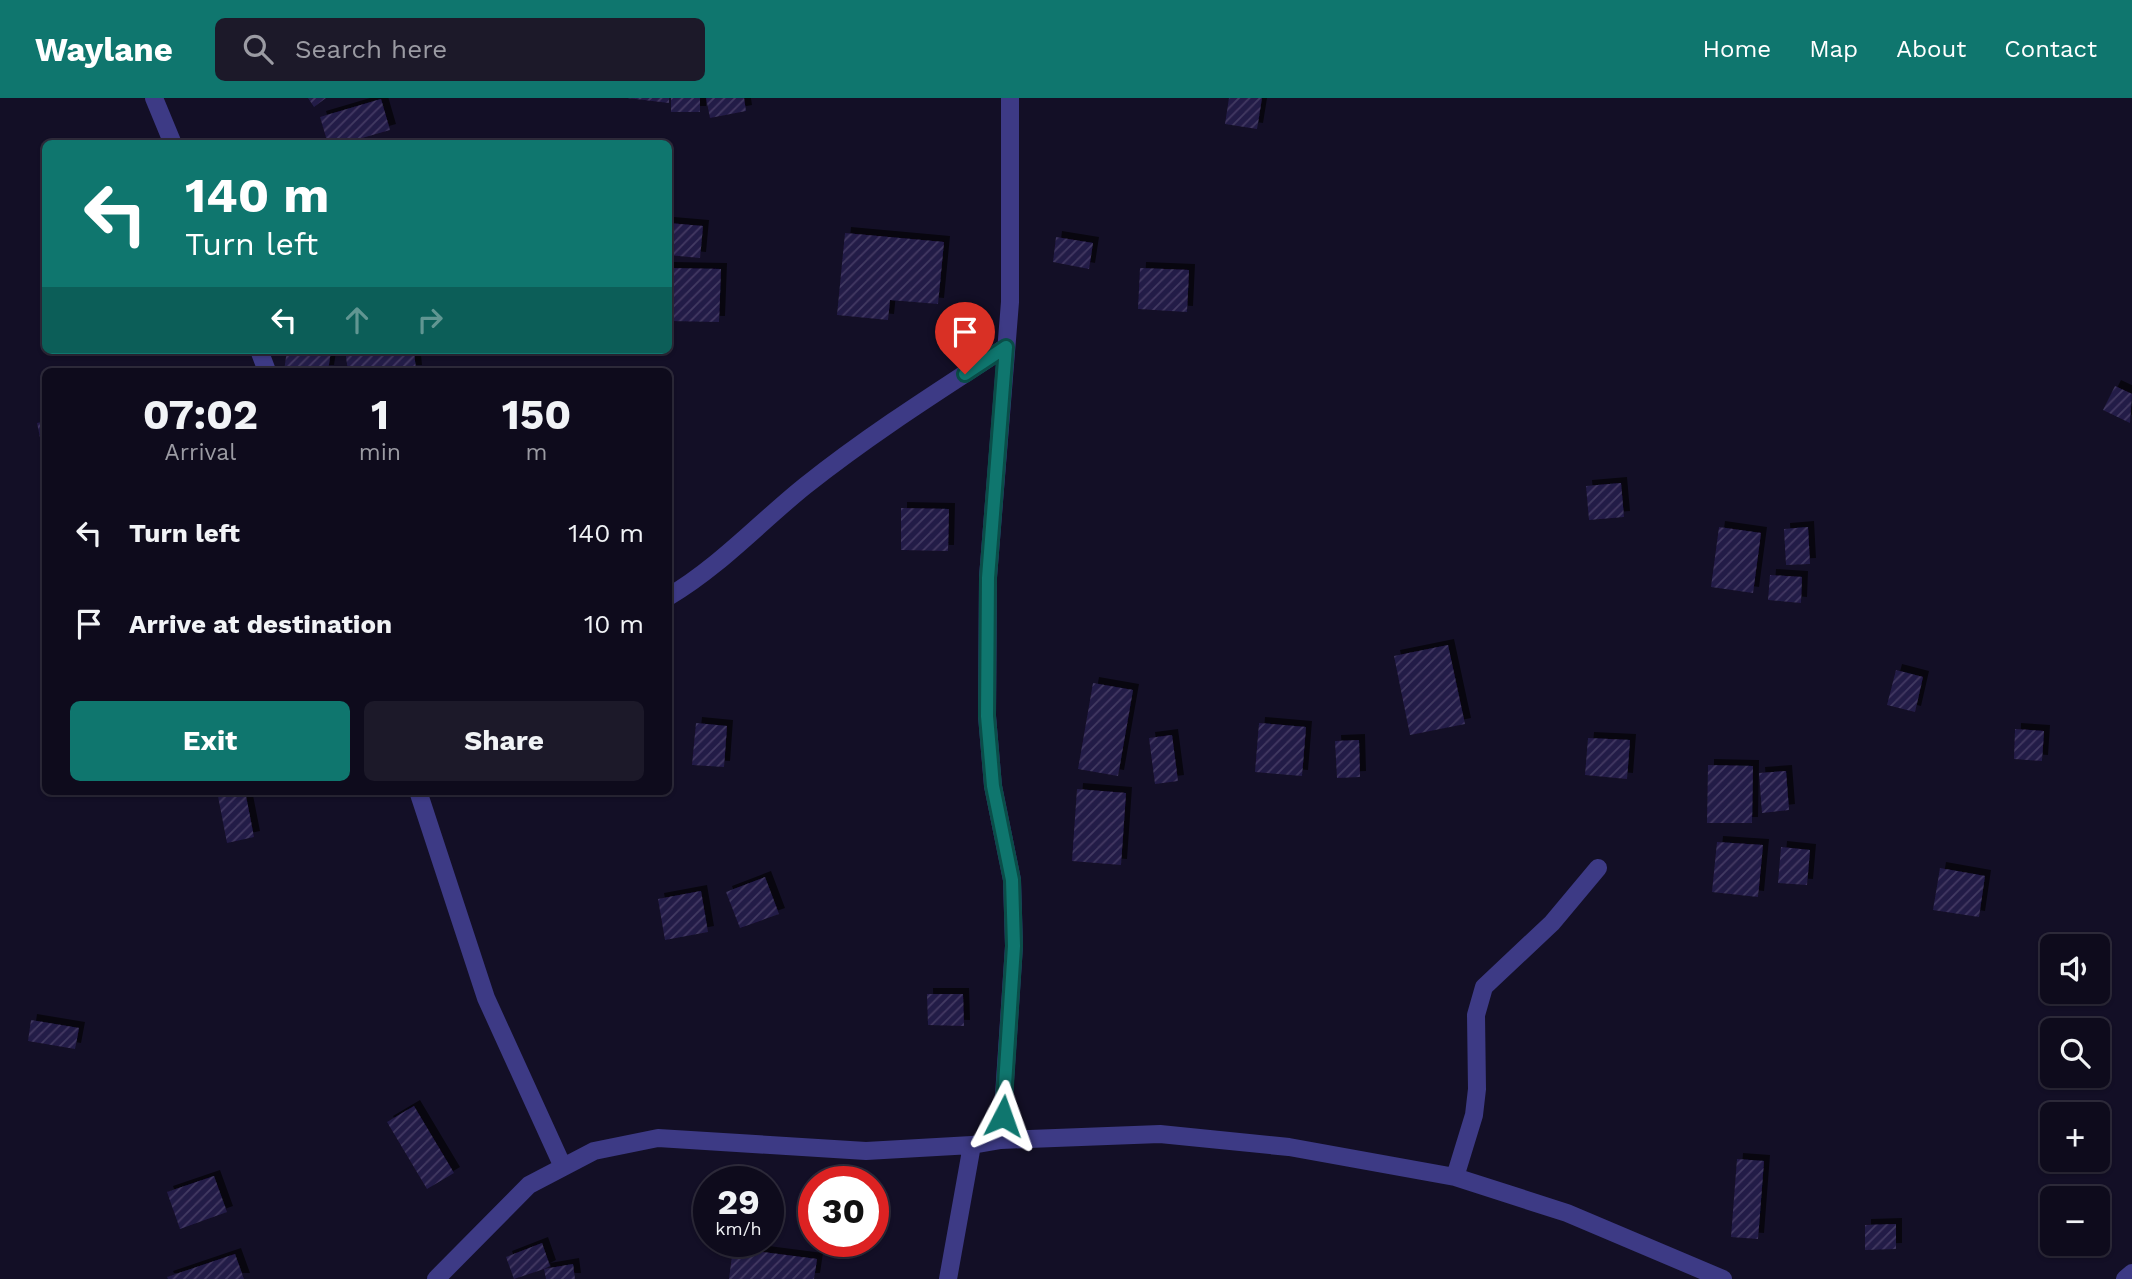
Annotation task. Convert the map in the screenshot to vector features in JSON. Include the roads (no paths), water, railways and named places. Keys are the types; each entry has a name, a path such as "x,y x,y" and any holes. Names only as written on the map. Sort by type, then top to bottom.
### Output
{"street":[{"path":"154,98 171,140"},
{"path":"1001,1140 1014,946 1012,880 993,786 987,716 988,578 1010,302 1010,98"},
{"path":"672,595 698,579 787,500 863,440 1006,347"},
{"path":"419,795 486,998 563,1167"},
{"path":"1455,1177 1474,1115 1477,1089 1476,1015 1484,987 1552,923 1598,868"},
{"path":"436,1279 529,1185 594,1151 658,1138 866,1151 972,1145 1001,1140 1160,1135 1289,1147 1455,1177 1567,1213 1723,1279"},
{"path":"948,1279 972,1145"},
{"path":"2125,1279 2132,1273"}]}
